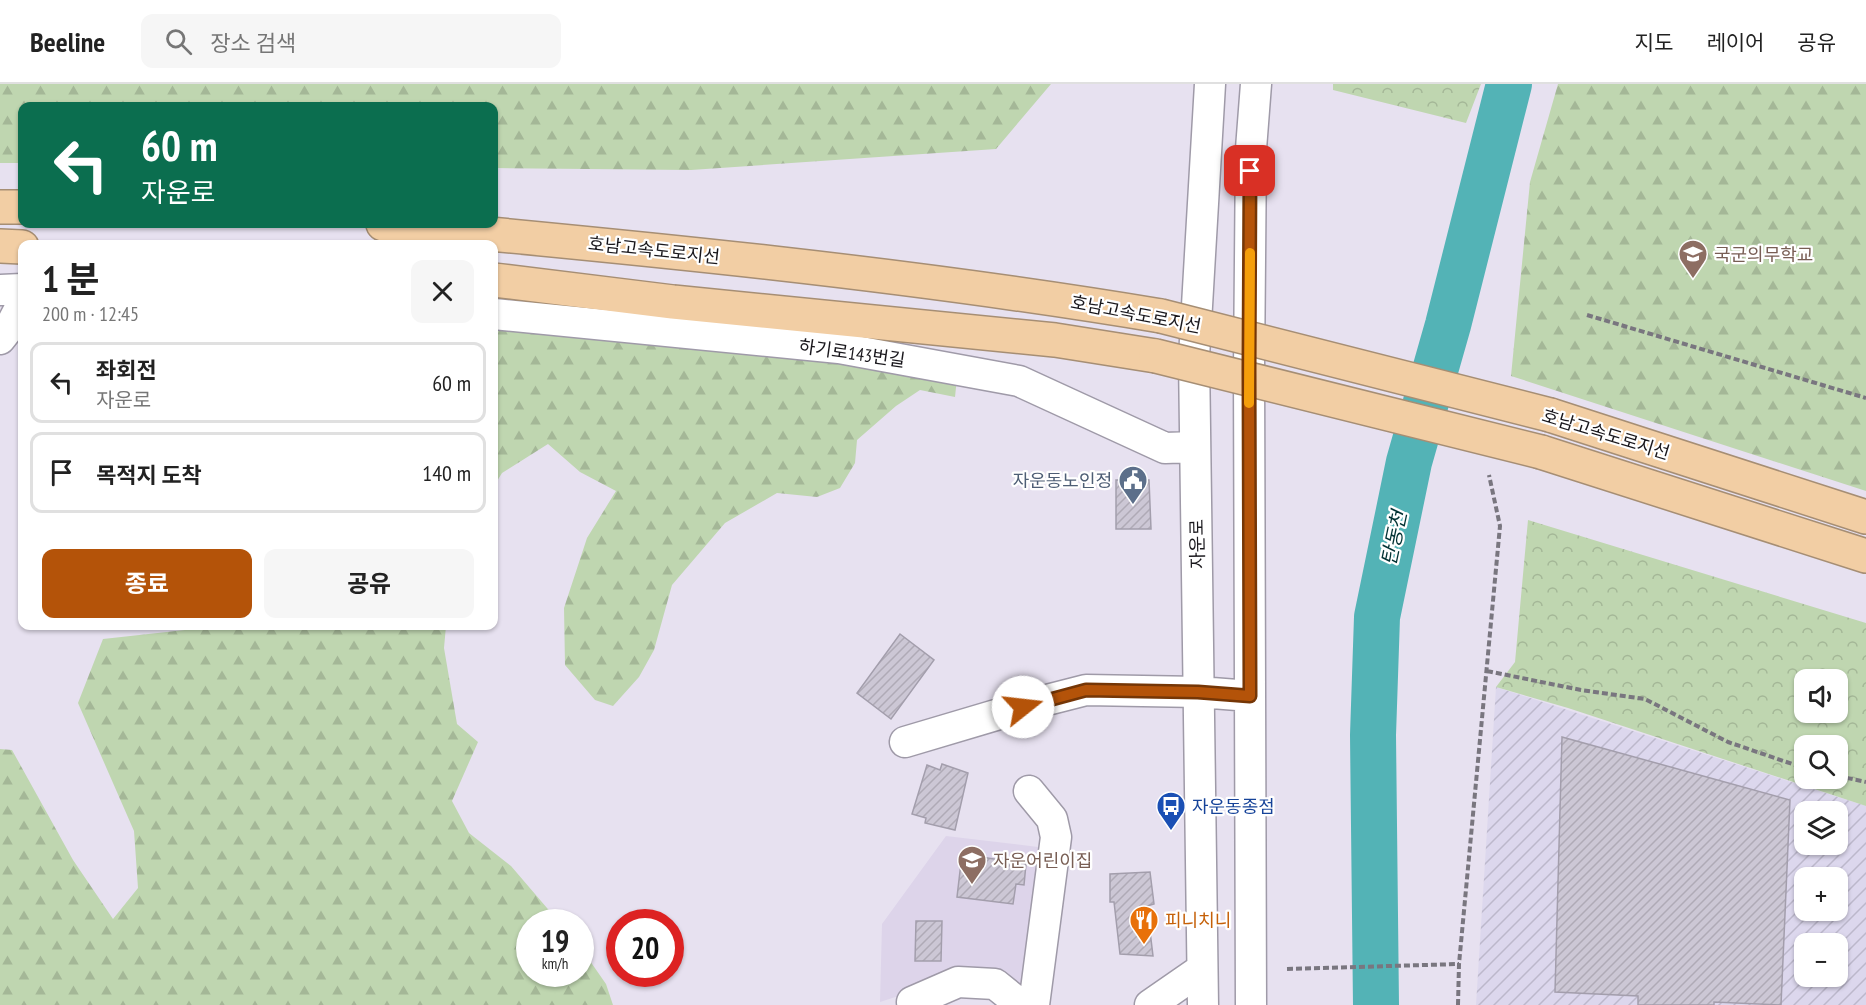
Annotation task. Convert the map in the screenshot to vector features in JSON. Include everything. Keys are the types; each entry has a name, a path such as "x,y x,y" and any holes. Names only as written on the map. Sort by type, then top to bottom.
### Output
{"highway":[{"path":"0,207 18,207"},
{"name":"호남고속도로지선","path":"425,228 677,252 1065,300 1161,316 1550,415 1866,517"},
{"path":"0,246 18,247"},
{"name":"호남고속도로지선","path":"498,280 673,302 1055,340 1156,356 1541,452 1866,556"}],"street":[{"name":"자운로","path":"1203,1005 1194,357 1210,84"},
{"path":"1251,1005 1250,160 1256,84"},
{"path":"0,290 18,289"},
{"path":"0,339 18,312"},
{"name":"하기로143번길","path":"498,314 839,348 1019,381 1165,448 1195,447"},
{"path":"905,742 1086,690 1198,692 1250,696"},
{"path":"1029,791 1052,819 1056,837 1034,1005"},
{"path":"1150,1005 1202,969"},
{"path":"912,1002 958,982 995,984 1021,1005"}],"path":[{"path":"1587,315 1866,398"},
{"path":"1458,1005 1459,964 1500,526 1489,475"},
{"path":"1487,671 1581,690 1645,699 1728,742 1794,765"},
{"path":"1848,778 1866,782"},
{"path":"1287,969 1459,964"}],"shaded area":[{"path":"1496,687 1794,783 1794,789 1813,789 1866,806 1866,1005 1476,1005"},
{"name":"자운어린이집","path":"946,836 1038,847 1022,993 957,977 880,1002 882,924"}],"green space":[{"path":"0,84 1051,84 996,149 691,170 498,168 498,102 18,102 18,163 0,163"},
{"path":"1333,84 1481,84 1466,123 1333,90"},
{"name":"국군의무학교","path":"1558,84 1866,84 1866,491 1511,376 1530,182"},
{"path":"498,326 690,344 957,378 955,397 920,390 896,406 857,440 855,463 840,488 817,497 777,493 725,523 672,585 654,650 639,677 613,706 595,700 565,665 564,608 587,538 616,491 580,472 548,444 502,473 498,480"},
{"path":"1528,520 1866,623 1866,806 1814,789 1848,789 1848,735 1794,735 1794,782 1568,708 1496,687 1515,662"},
{"path":"185,630 446,630 444,648 457,724 478,742 452,801 469,833 511,866 548,909 516,909 516,987 594,987 594,967 606,984 613,1005 0,1005 0,749 12,750 73,860 113,919 138,888 134,831 78,703 103,639"}],"building":[{"name":"자운동노인정","path":"1116,480 1149,480 1151,529 1116,529"},
{"path":"900,634 934,660 891,719 857,693"},
{"path":"1562,737 1790,800 1781,1005 1714,1002 1714,1005 1638,1005 1638,996 1555,992"},
{"path":"942,764 968,773 955,830 925,823 926,818 912,814 927,765 940,770"},
{"path":"962,854 1026,864 1024,885 1016,884 1013,904 957,897"},
{"path":"1150,872 1154,904 1147,906 1153,956 1120,954 1114,902 1110,902 1110,874"},
{"path":"916,921 942,921 941,961 915,961"}],"waterway":[{"name":"탄동천","path":"1376,1005 1373,735 1377,617 1409,462 1448,325 1509,84"}],"slow traffic":[{"path":"1249,403 1250,253"}],"place":[{"name":"국군의무학교","path":"1693,280"},
{"name":"자운동노인정","path":"1133,506"},
{"name":"자운동종점","path":"1171,832"},
{"name":"자운어린이집","path":"972,886"},
{"name":"피니치니","path":"1144,946"}],"route":[{"path":"1023,707 1086,690 1198,692 1250,696 1250,171"}]}
